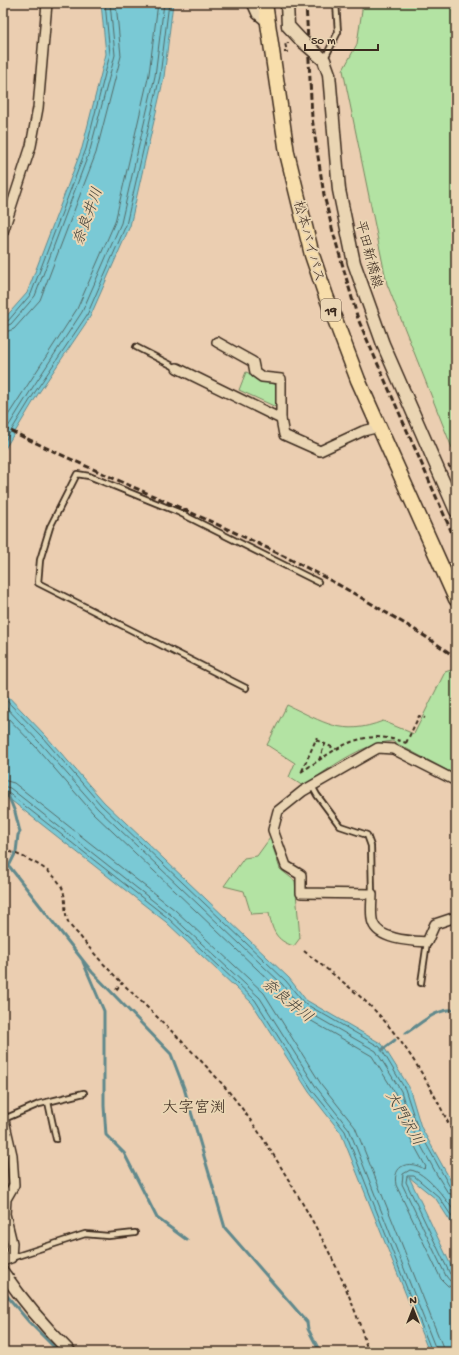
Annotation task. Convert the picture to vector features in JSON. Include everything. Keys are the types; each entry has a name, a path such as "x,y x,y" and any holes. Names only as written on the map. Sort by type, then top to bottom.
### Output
{"highway":[{"name":"松本バイパス","path":"265,3 287,153 312,255 340,336 358,380 456,599"}],"main road":[{"path":"287,3 288,26 297,44 320,56"},
{"name":"平田新橋線","path":"320,56 329,74 339,190 354,263 383,344 456,511"}],"street":[{"path":"3,232 31,146 38,108 47,3"},
{"path":"252,3 257,14 268,22"},
{"path":"217,342 253,362 255,372 262,377 281,379 281,419 284,435 320,451 363,431 380,427"},
{"path":"177,368 281,419"},
{"path":"456,781 392,749 378,748 312,786 278,811 273,830 286,866 301,875 301,892 372,894 373,923 380,931 396,939 426,942 435,924 456,917"},
{"path":"3,1118 12,1155 14,1185 6,1200 5,1214 12,1243 7,1260"},
{"path":"3,1272 28,1305 70,1352"}],"lane":[{"path":"320,56 338,32 336,3"},
{"path":"136,347 177,368"},
{"path":"246,688 38,583 40,560 50,527 77,474 89,476 178,512 318,582"},
{"path":"312,786 340,826 368,836 371,846 372,894"},
{"path":"421,983 426,942"},
{"path":"3,1118 48,1102 84,1093"},
{"path":"48,1102 56,1139"},
{"path":"7,1260 86,1234 108,1236 135,1233"}],"path":[{"path":"281,50 286,53 287,52 285,43 297,44"},
{"path":"401,754 419,716 425,718"},
{"path":"336,749 316,738 301,772 336,749 357,739 385,736 406,743"},
{"path":"319,761 325,744"},
{"path":"3,849 38,865 56,878 65,895 65,911 69,924 89,949 217,1078 242,1108 268,1146 313,1222 343,1280 362,1328 368,1352"},
{"path":"304,951 387,1023 414,1060 456,1140"},
{"path":"116,990 122,983"}],"green space":[{"path":"363,3 456,3 456,458 387,284 343,70 357,44"},
{"path":"246,372 277,385 278,408 239,390"},
{"path":"451,670 456,675 456,775 392,741 380,743 356,752 303,786 289,777 295,763 267,745 287,705 323,722 334,725 356,728 369,726 383,721 414,734 445,672"},
{"path":"270,838 280,869 295,881 300,938 294,946 279,938 273,930 269,913 251,914 244,891 224,886 244,858 257,856"}],"water":[{"name":"奈良井川","path":"101,3 173,3 164,77 130,226 90,317 38,394 3,452 3,320 27,293 82,148 106,54"},
{"path":"3,691 46,736 104,802 289,978 306,1000 382,1044 409,1087 421,1127 456,1190 456,1230 436,1199 409,1177 456,1276 456,1352 429,1352 341,1133 309,1092 252,1003 166,922 3,794"}],"waterway":[{"path":"8,795 15,812 20,832 18,835 16,852 9,866 92,972 171,1054 184,1088 225,1228 307,1322 308,1329 320,1352"},
{"path":"83,962 104,1011 104,1106 106,1135 124,1153 157,1218 187,1240"},
{"path":"406,1033 442,1011 456,1010"},
{"path":"382,1050 395,1040"},
{"path":"3,1291 29,1322 59,1352"}],"railway":[{"path":"306,3 312,118 324,195 333,232 358,319 456,542"},
{"path":"3,427 292,560 339,585 403,623 456,658"}],"district":[{"name":"大字宮渕","path":"194,1106"}],"water label":[{"name":"大門沢川","path":"405,1118"}]}
